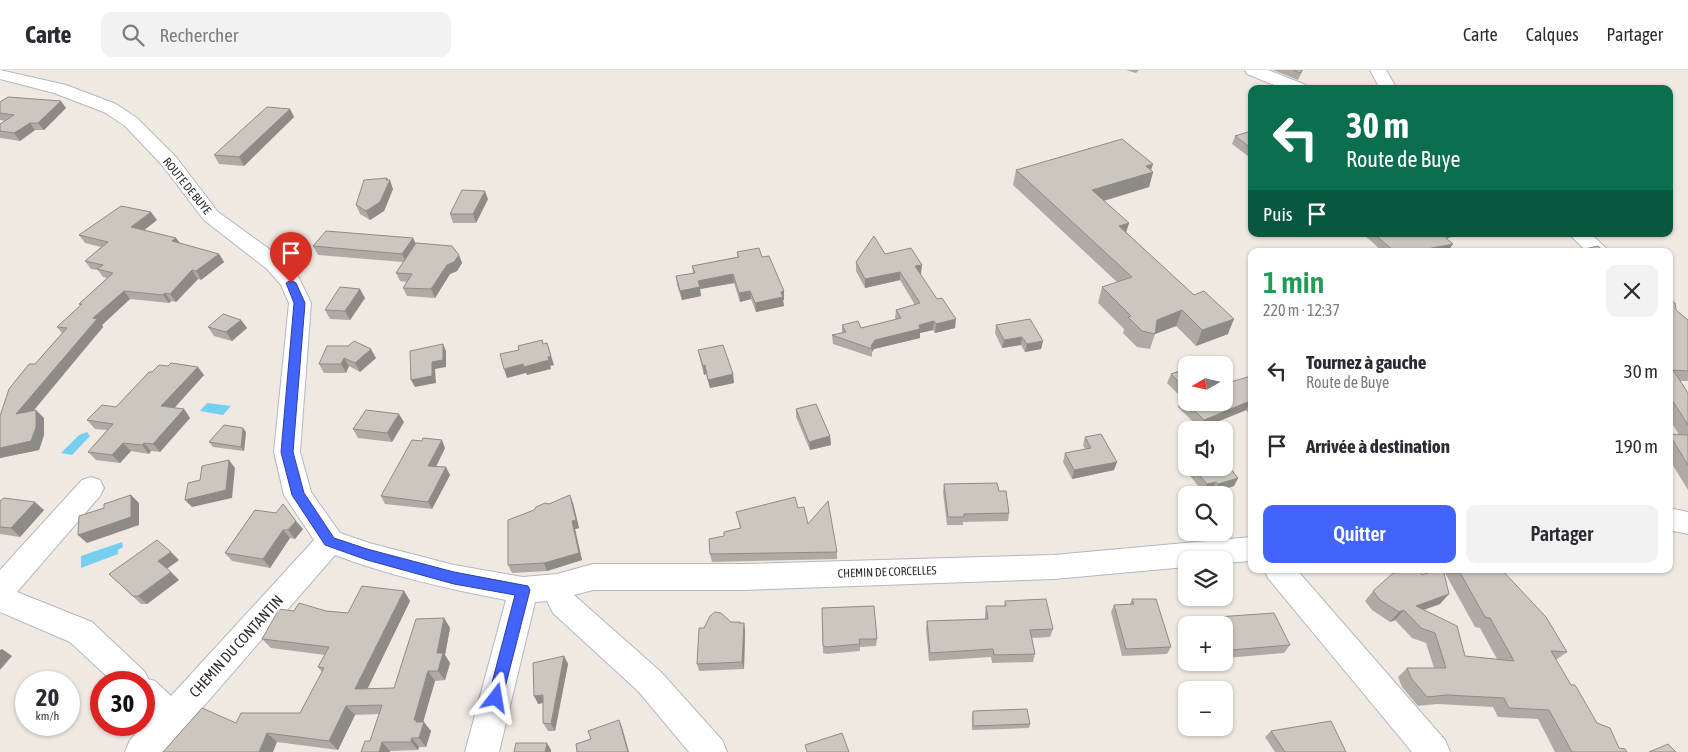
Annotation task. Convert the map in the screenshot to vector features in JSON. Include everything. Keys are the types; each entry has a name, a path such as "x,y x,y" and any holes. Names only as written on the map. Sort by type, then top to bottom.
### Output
{"street":[{"path":"1253,70 1290,85"},
{"path":"1378,70 1387,85"},
{"name":"ROUTE DE BUYE","path":"13,74 110,108 131,122 169,161 212,216 275,264 291,283 300,303 287,452 298,495 330,541"},
{"path":"1582,237 1595,248"},
{"path":"0,590 91,488"},
{"path":"1673,520 1688,523"},
{"path":"330,541 367,555 454,578 523,590 482,752"},
{"name":"CHEMIN DU CONTANTIN","path":"142,752 330,541"},
{"name":"CHEMIN DE CORCELLES","path":"523,590 557,587 593,577 743,576 1054,567 1248,549"},
{"path":"1281,573 1432,752"},
{"path":"557,587 563,604 650,682 710,752"},
{"path":"0,598 81,632 122,671"},
{"path":"155,703 171,718"}],"water":[{"path":"207,403 231,406 223,415 200,411"},
{"path":"87,432 90,436 72,455 61,453 79,435"},
{"path":"122,542 123,547 118,550 118,554 81,568 81,556"}],"building":[{"path":"8,97 61,101 38,123 30,123 14,133 0,131 0,124 14,115 0,113 0,102"},
{"path":"267,107 290,109 239,157 214,155"},
{"path":"1248,132 1248,146 1235,136"},
{"path":"1122,139 1153,164 1146,166 1153,172 1092,190 1129,223 1119,226 1194,295 1204,291 1234,319 1202,330 1182,310 1157,320 1155,334 1142,331 1128,317 1131,316 1102,287 1132,277 1016,170"},
{"path":"387,178 386,180 390,180 380,202 366,211 356,205 364,180"},
{"path":"462,190 485,191 473,214 450,214"},
{"path":"121,206 151,212 131,227 176,238 172,241 219,254 196,271 192,270 170,294 124,291 93,318 97,319 16,414 36,410 36,427 31,441 0,448 0,416 9,389 29,364 35,364 67,328 57,327 113,273 97,269 103,265 85,261 108,242 79,235"},
{"path":"326,231 413,238 402,254 313,246"},
{"path":"874,236 885,254 911,248 922,265 915,266 937,299 942,298 956,319 936,324 934,321 919,325 920,329 875,340 871,346 872,349 832,335 846,332 842,325 858,321 861,328 901,318 896,310 920,303 900,272 865,279 856,262"},
{"path":"1378,237 1450,237 1446,238 1453,244 1432,248 1390,248"},
{"path":"416,243 452,246 459,255 454,262 447,265 431,289 403,288 412,274 396,273"},
{"path":"759,248 762,257 769,256 784,291 781,292 783,297 755,303 750,291 739,293 733,274 698,281 700,287 680,291 676,276 695,273 692,266 739,257 737,252"},
{"path":"340,287 360,289 345,311 325,310"},
{"path":"1673,302 1676,310 1688,320 1688,371 1673,370"},
{"path":"223,314 241,320 226,332 208,327"},
{"path":"1030,319 1043,341 1027,344 1022,337 1004,340 996,325"},
{"path":"542,340 543,344 547,343 551,356 548,357 549,360 524,367 523,364 504,369 500,354 519,350 518,346"},
{"path":"354,341 371,349 355,363 344,358 341,364 319,364 327,346 348,346"},
{"path":"443,344 443,360 432,362 432,376 411,380 410,351"},
{"path":"723,345 733,374 708,380 705,365 703,366 698,350"},
{"path":"171,363 198,367 161,406 184,409 153,444 123,443 112,455 88,452 113,424 87,420 102,405 116,407 149,372 152,372 159,365 168,366"},
{"path":"1673,370 1688,393 1688,425 1673,401"},
{"path":"1178,372 1178,381 1171,374"},
{"path":"1248,377 1248,402 1233,408 1233,381"},
{"path":"816,404 830,436 809,442 796,409"},
{"path":"366,410 399,414 387,433 353,429"},
{"path":"1195,411 1226,411 1204,420"},
{"path":"224,425 243,428 241,447 209,442"},
{"path":"1101,434 1117,462 1074,470 1065,453 1091,448 1085,437"},
{"path":"1673,434 1688,435 1688,465 1673,441"},
{"path":"423,438 442,440 428,466 446,467 428,502 381,496 412,440 422,441"},
{"path":"229,460 226,490 185,500 188,483 200,480 202,466"},
{"path":"1233,472 1238,478 1218,484 1216,482 1207,484 1200,476 1233,476"},
{"path":"997,483 999,491 1006,491 1009,513 964,514 964,517 948,517 944,484"},
{"path":"131,495 131,517 78,535 79,516 104,508 104,504"},
{"path":"570,495 576,520 572,521 579,553 544,563 508,565 508,520 534,510 545,503 549,504"},
{"path":"795,497 798,508 804,507 808,524 828,501 837,552 710,554 709,539 724,536 724,532 741,528 736,512"},
{"path":"4,498 35,502 11,528 0,527 0,501"},
{"path":"283,504 296,521 288,530 283,530 263,559 225,553 255,510 276,513"},
{"path":"157,540 171,552 158,561 171,572 138,596 133,596 109,574"},
{"path":"1421,573 1422,575 1427,573 1444,573 1449,594 1416,606 1457,626 1465,656 1514,661 1490,618 1485,617 1460,573 1505,573 1546,617 1567,652 1551,651 1571,685 1575,685 1597,723 1610,728 1619,748 1625,749 1627,752 1572,752 1549,710 1509,708 1504,698 1447,695 1427,697 1411,678 1407,668 1446,668 1435,633 1421,628 1404,610 1399,612 1380,600 1373,591 1392,574"},
{"path":"362,586 404,591 355,689 394,688 416,619 444,618 437,653 443,653 438,671 428,671 414,720 417,720 416,722 424,722 419,738 412,738 411,742 382,742 379,752 361,752 365,741 370,741 382,705 346,706 329,741 267,733 259,752 163,752 202,708 236,723 241,713 300,713 324,668 318,667 329,647 262,639 279,609 294,611 299,603 326,611 348,613"},
{"path":"1046,599 1053,629 1030,630 1035,654 994,655 993,649 930,653 927,621 988,619 986,606 1006,606 1005,601"},
{"path":"1132,599 1156,599 1171,647 1126,649 1114,605 1134,604"},
{"path":"874,606 877,639 859,639 860,644 823,646 822,608"},
{"path":"715,612 721,613 731,622 744,623 742,662 697,664 699,628 704,628 710,616"},
{"path":"1274,613 1290,645 1233,650 1233,616 1231,616"},
{"path":"564,656 551,724 543,723 543,695 534,696 533,663"},
{"path":"1027,709 1030,724 973,726 973,711"},
{"path":"619,720 628,752 577,752 576,744 591,739 588,731"},
{"path":"1331,721 1346,752 1285,752 1271,731"},
{"path":"842,733 849,752 807,752 805,745"},
{"path":"516,743 547,743 545,752 514,752"},
{"path":"1668,744 1676,752 1649,752"}],"route":[{"path":"291,283 300,303 287,452 298,495 330,541 367,555 454,578 523,590 496,698"}]}
